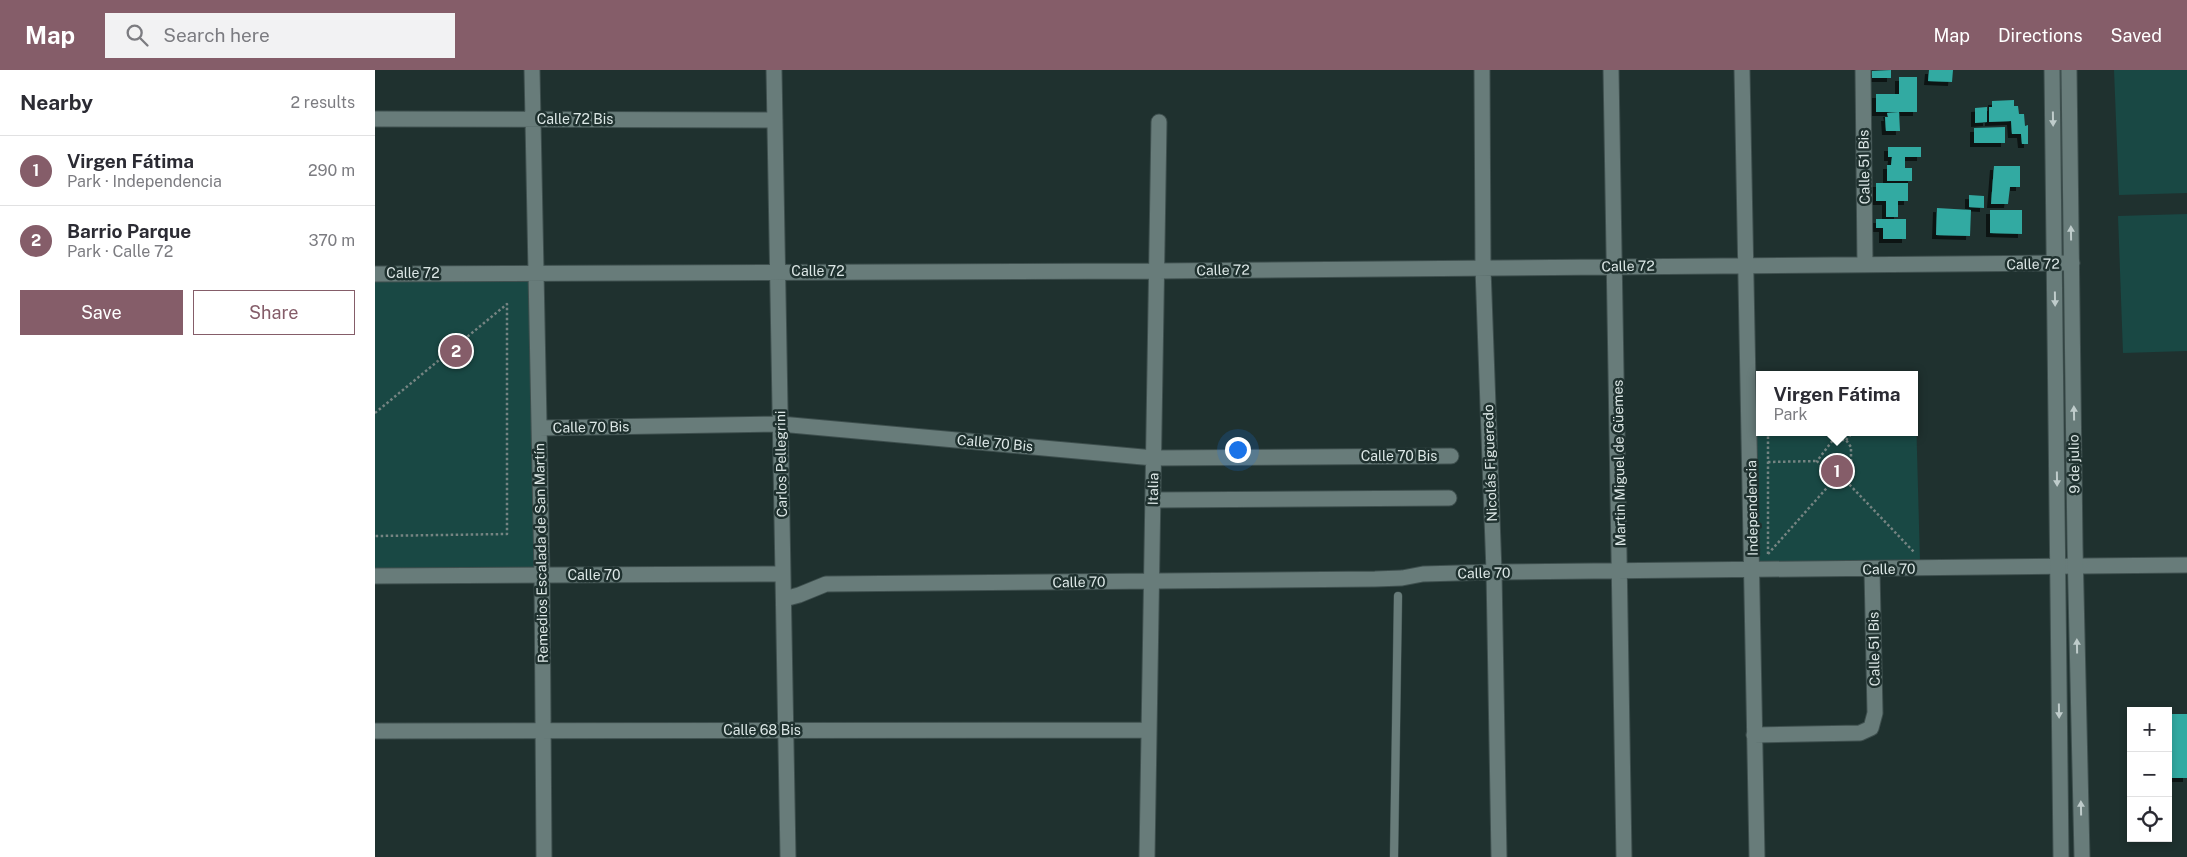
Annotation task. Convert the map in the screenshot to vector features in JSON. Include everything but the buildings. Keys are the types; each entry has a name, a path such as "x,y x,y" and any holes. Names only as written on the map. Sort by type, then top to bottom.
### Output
{"street":[{"name":"Remedios Escalada de San Martín","path":"532,70 542,575 544,857"},
{"name":"Carlos Pellegrini","path":"774,70 788,857"},
{"name":"Nicolás Figueredo","path":"1482,70 1483,268 1494,572 1499,857"},
{"name":"Martin Miguel de Güemes","path":"1611,70 1621,572 1624,857"},
{"name":"Independencia","path":"1742,70 1757,857"},
{"name":"Calle 51 Bis","path":"1863,70 1865,264"},
{"name":"9 de julio","path":"2052,70 2061,857"},
{"name":"9 de julio","path":"2069,70 2082,857"},
{"name":"Calle 72 Bis","path":"375,119 775,120"},
{"name":"Italia","path":"1147,857 1159,122"},
{"name":"Calle 72","path":"375,274 1157,271 2072,263"},
{"name":"Calle 70 Bis","path":"539,428 780,424 1154,458 1451,456"},
{"path":"1153,500 1449,498"},
{"name":"Calle 70","path":"783,599 826,584 1375,579 1402,578 1423,574 1494,572 1872,570 2187,565"},
{"name":"Calle 51 Bis","path":"1754,735 1860,733 1871,728 1875,713 1872,570"},
{"name":"Calle 70","path":"375,576 783,574"},
{"name":"Calle 68 Bis","path":"375,730 1149,730"}],"lane":[{"path":"1394,857 1398,596"}],"path":[{"path":"375,413 507,304 507,534 375,536"},
{"path":"1768,436 1768,554 1833,481 1846,481 1914,552"},
{"path":"1829,436 1833,440 1847,440"},
{"path":"1847,440 1850,436"},
{"path":"1817,461 1833,440"},
{"path":"1846,481 1851,474 1851,447 1847,440"},
{"path":"1768,462 1817,461"},
{"path":"1817,461 1833,481"}],"shaded area":[{"path":"2114,70 2187,70 2187,193 2119,195"},
{"path":"2187,214 2187,351 2123,353 2118,216"},
{"path":"536,273 542,575 375,576 375,274"},
{"path":"1757,436 1917,436 1920,562 1758,566"}],"place":[{"name":"Barrio Parque","path":"456,351"},
{"name":"Virgen Fátima","path":"1837,471"}]}
